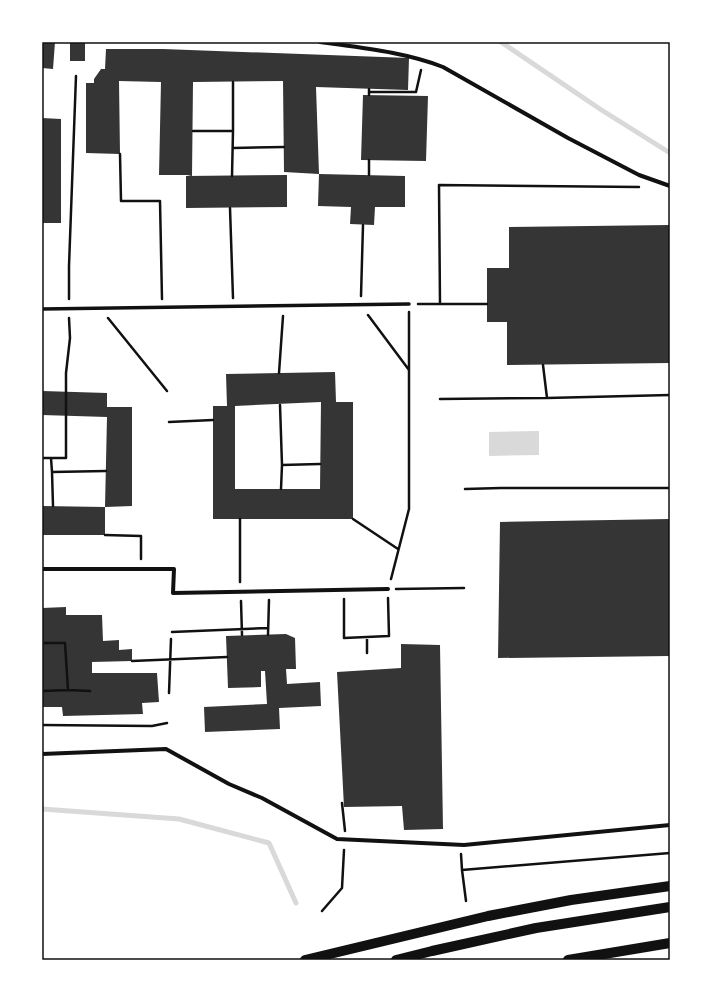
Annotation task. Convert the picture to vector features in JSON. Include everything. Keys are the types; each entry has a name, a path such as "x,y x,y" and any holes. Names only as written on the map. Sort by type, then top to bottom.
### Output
{"main road":[{"path":"305,960 488,916 571,900 670,886"},
{"path":"396,960 536,928 670,907"},
{"path":"568,960 670,942"}],"street":[{"path":"320,42 386,52 424,60 443,67 568,138 639,175 670,186"},
{"path":"42,309 409,304"},
{"path":"42,569 174,569 173,593 388,589"},
{"path":"42,754 166,749 229,784 262,798 337,839 464,845 670,825"}],"path":[{"path":"369,92 416,92 424,60"},
{"path":"42,458 66,458 66,373 70,338 69,266 76,76"},
{"path":"232,176 233,82"},
{"path":"193,131 233,131"},
{"path":"233,148 284,147"},
{"path":"120,154 121,201 160,201 162,307"},
{"path":"369,160 369,175"},
{"path":"440,304 439,185 646,187"},
{"path":"230,208 233,306"},
{"path":"363,225 360,305 409,371"},
{"path":"344,590 344,638 390,636 388,589 409,509 409,304 487,304"},
{"path":"279,373 284,306"},
{"path":"95,308 108,318 167,391"},
{"path":"543,365 547,398"},
{"path":"440,399 670,395"},
{"path":"280,404 282,465 281,489"},
{"path":"169,422 213,420"},
{"path":"51,458 53,506"},
{"path":"282,465 320,464"},
{"path":"52,472 106,471"},
{"path":"465,489 670,488"},
{"path":"240,519 240,592 242,635"},
{"path":"352,519 398,549"},
{"path":"105,535 141,536 141,569"},
{"path":"388,589 464,588"},
{"path":"268,634 270,591"},
{"path":"172,632 268,628"},
{"path":"367,637 367,653"},
{"path":"169,693 171,639"},
{"path":"42,643 65,643 68,690"},
{"path":"132,661 227,657"},
{"path":"42,691 90,691"},
{"path":"42,725 152,726 167,723"},
{"path":"342,803 345,837"},
{"path":"322,911 342,888 344,844"},
{"path":"462,870 670,853"},
{"path":"461,854 466,901"}],"shaded area":[{"path":"539,431 539,455 489,456 489,432"}],"building":[{"path":"42,42 55,42 53,69 42,68"},
{"path":"70,42 85,42 85,61 70,61"},
{"path":"106,49 163,49 409,58 408,90 316,87 319,174 284,172 283,81 193,82 192,176 159,175 161,82 119,81 120,154 86,153 86,83 94,83 94,79 101,69 105,69"},
{"path":"363,95 428,96 426,161 361,160"},
{"path":"42,118 61,119 61,223 42,223"},
{"path":"319,174 405,176 405,207 375,207 374,225 350,224 351,207 318,206"},
{"path":"287,175 287,207 186,208 186,176"},
{"path":"670,225 670,363 507,365 507,322 487,322 487,268 509,268 509,227"},
{"path":"335,372 336,402 353,402 353,519 213,519 213,406 227,406 226,374","holes":["321,402 320,489 235,489 235,406"]},
{"path":"42,391 107,393 107,407 132,407 132,506 105,507 107,417 42,415"},
{"path":"42,506 105,507 105,535 42,535"},
{"path":"670,519 670,656 498,658 500,522"},
{"path":"66,607 66,615 102,615 103,641 119,640 119,650 132,649 132,661 92,662 92,673 157,673 159,702 142,703 143,714 63,716 62,707 42,707 42,608"},
{"path":"286,634 295,638 296,669 286,669 287,684 320,682 321,706 279,708 280,729 205,732 204,707 267,704 265,671 261,671 261,687 228,688 226,636"},
{"path":"401,644 440,645 443,829 404,830 402,806 344,807 337,672 401,668"}],"waterway":[{"path":"501,42 600,109 670,153"},
{"path":"42,809 179,819 269,843 296,903"}]}
